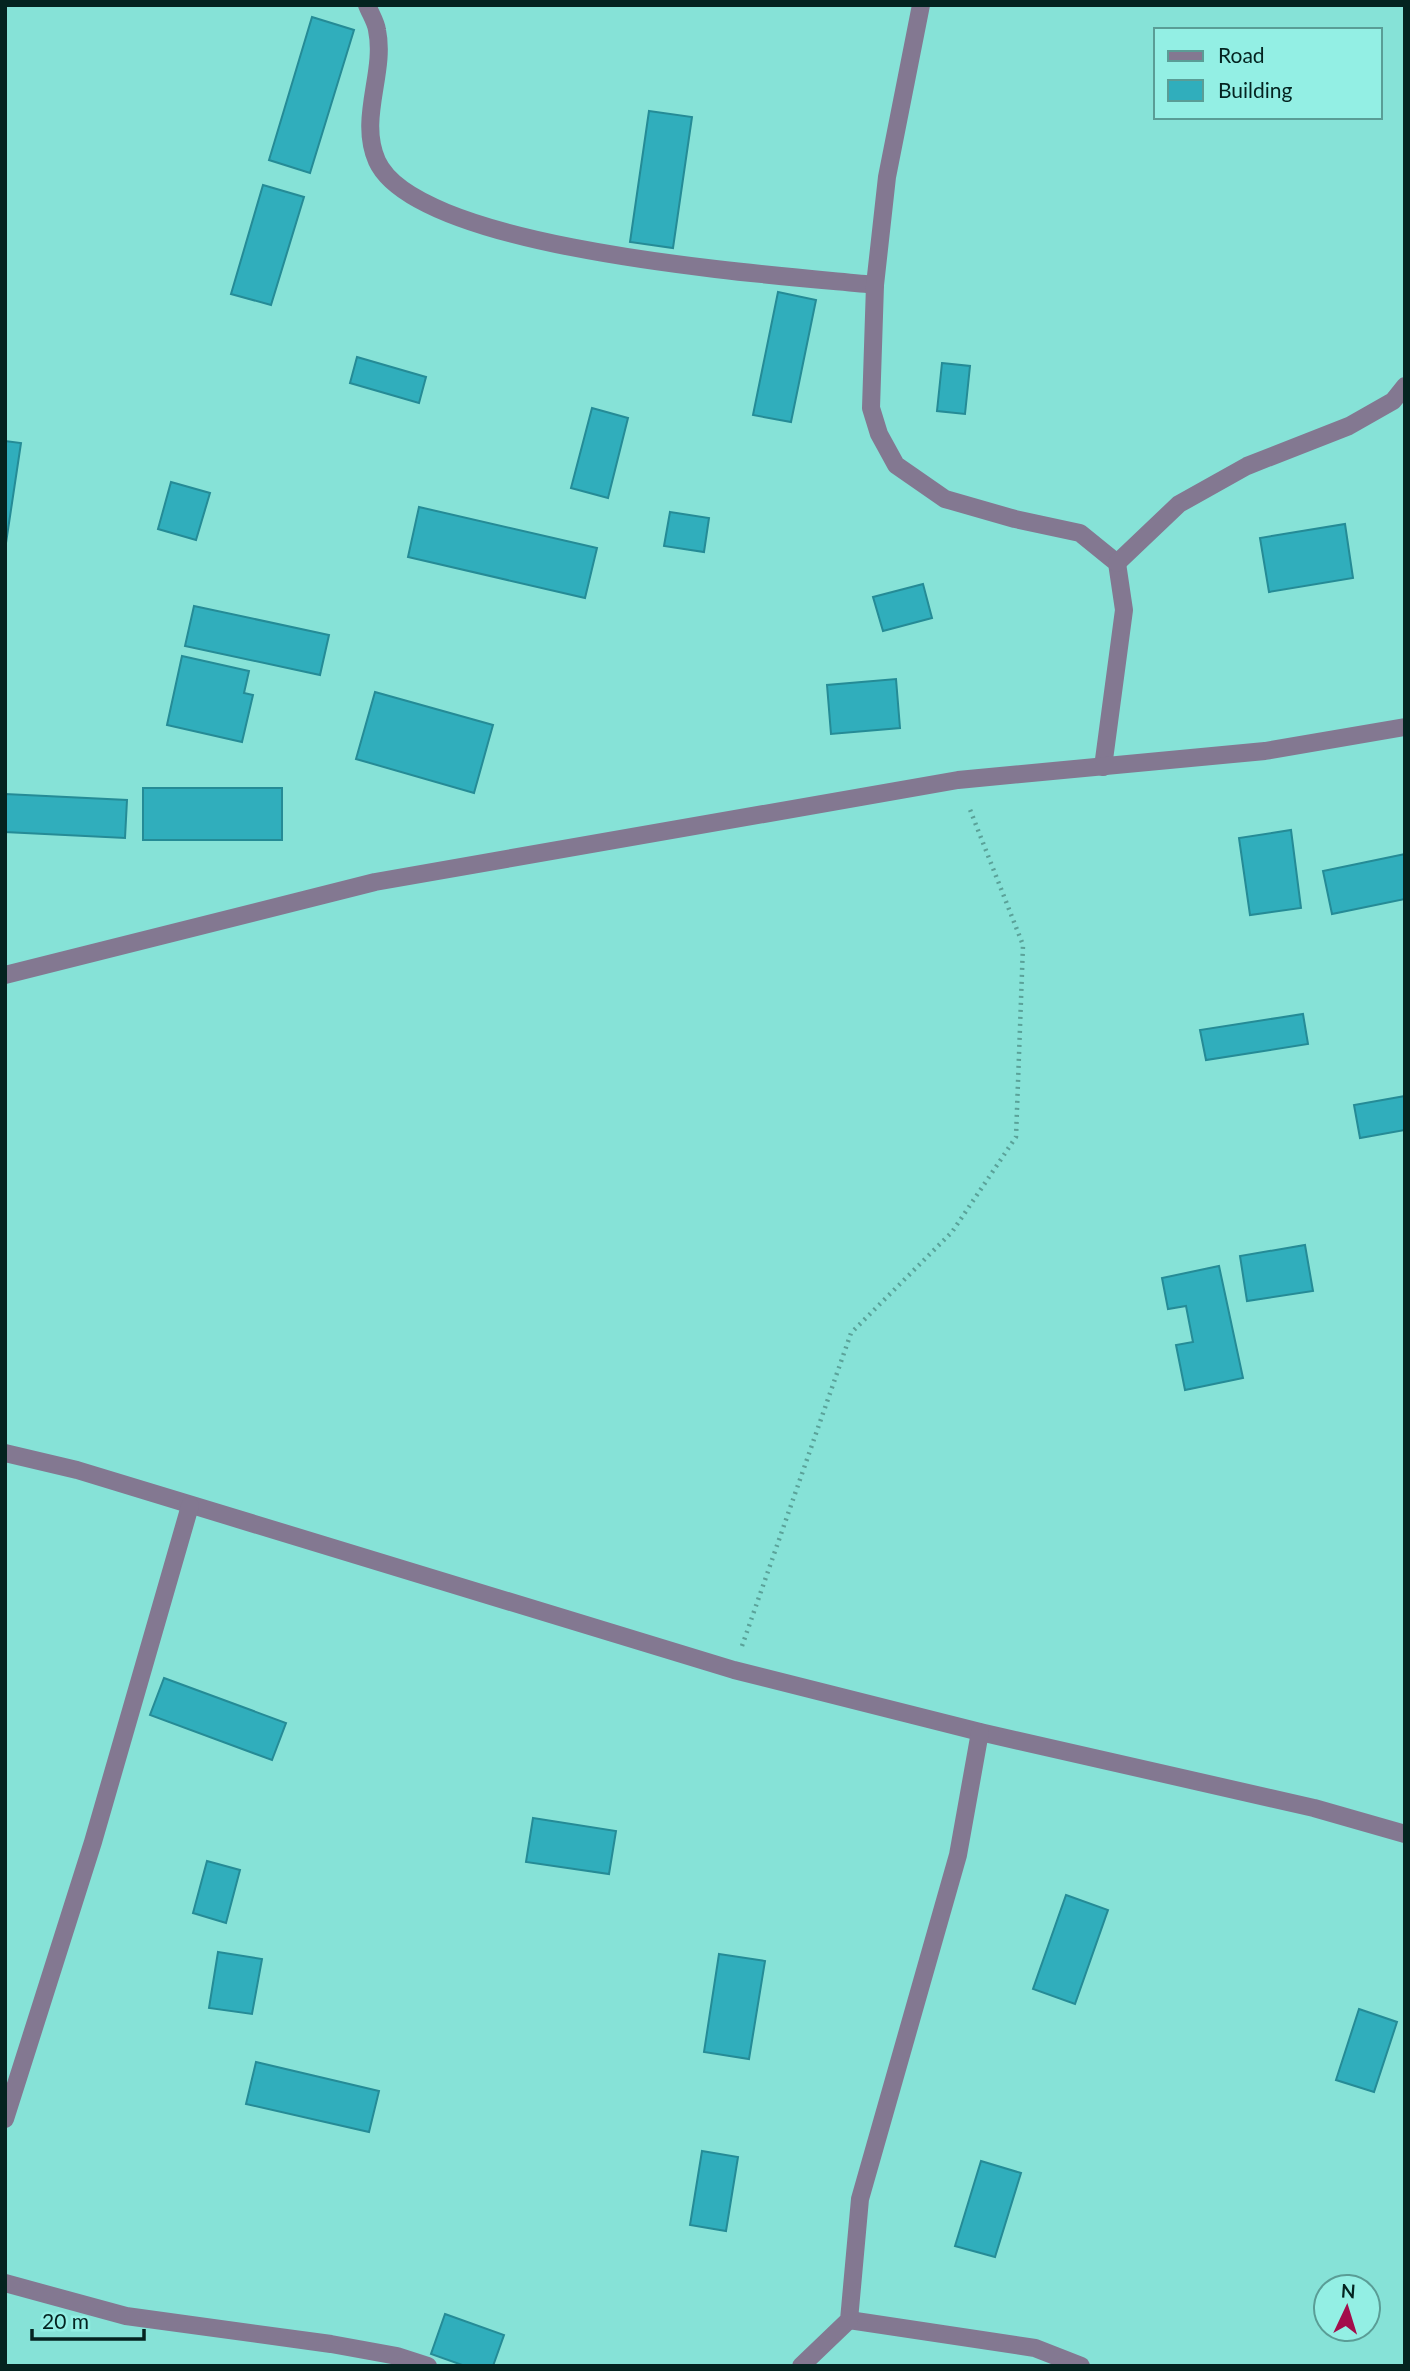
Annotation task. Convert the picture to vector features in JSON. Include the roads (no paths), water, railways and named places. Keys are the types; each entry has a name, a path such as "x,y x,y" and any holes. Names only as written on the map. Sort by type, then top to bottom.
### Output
{"street":[{"path":"367,5 377,30 376,78 369,123 377,161 398,188 453,216 549,244 705,267 875,285"},
{"path":"921,5 887,177 875,285 871,408 879,434 896,465 945,499 1014,519 1080,533 1117,563 1124,610 1103,767"},
{"path":"1117,563 1179,504 1247,466 1349,426 1393,401 1405,386"},
{"path":"5,975 374,882 958,780 1265,751 1405,727"},
{"path":"5,1453 77,1470 734,1670 979,1732 1314,1808 1405,1834"},
{"path":"5,2119 97,1829 190,1506"},
{"path":"802,2366 849,2320 860,2199 958,1854 979,1732"},
{"path":"5,2283 126,2316 331,2344 397,2356 428,2366"},
{"path":"849,2320 1035,2348 1081,2366"}]}
